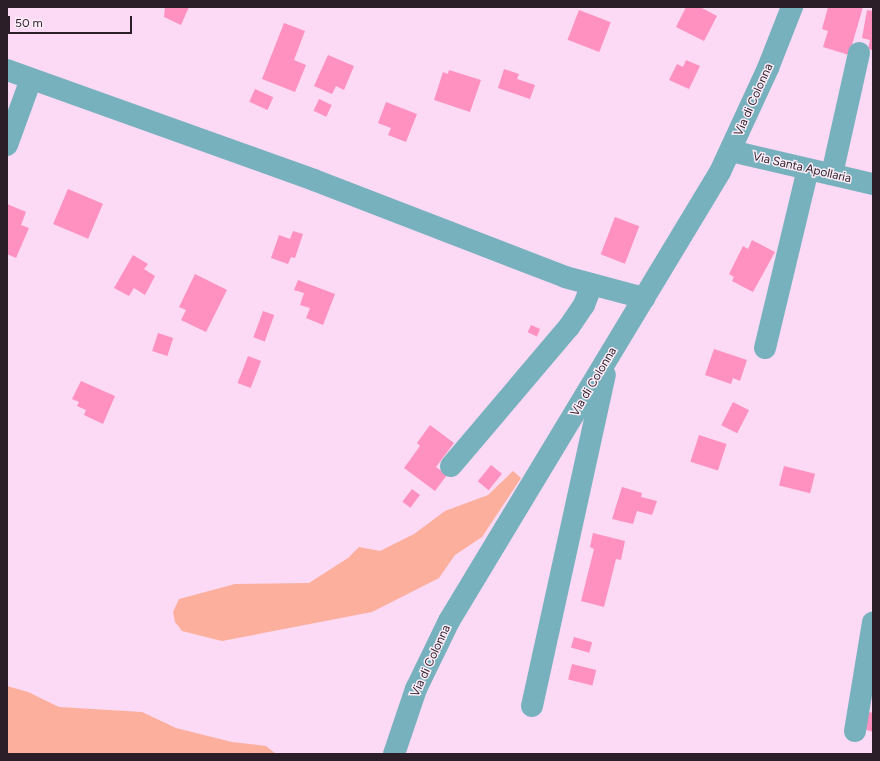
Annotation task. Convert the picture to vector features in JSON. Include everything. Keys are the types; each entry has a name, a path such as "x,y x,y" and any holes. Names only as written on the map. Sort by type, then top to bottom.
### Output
{"street":[{"name":"Via di Colonna","path":"394,754 416,689 449,621 644,298 692,222 731,151 792,7"},
{"path":"832,174 859,53"},
{"path":"7,70 314,180 565,277 644,298"},
{"path":"7,145 31,79"},
{"name":"Via Santa Apollaria","path":"731,151 873,184"},
{"path":"765,348 808,169"},
{"path":"451,466 569,327 584,305 592,284"},
{"path":"532,706 610,356"},
{"path":"856,731 873,622"}],"shaded area":[{"path":"513,471 521,478 482,537 455,555 439,578 372,612 222,641 182,631 175,622 173,612 179,599 235,584 309,583 348,558 359,547 380,551 414,534 445,511 488,495"},
{"path":"7,686 28,692 59,707 142,712 176,728 232,742 266,746 276,754 7,754"}],"building":[{"path":"165,7 189,7 181,25 164,17"},
{"path":"686,7 700,7 717,16 704,41 676,27"},
{"path":"828,7 863,7 849,55 823,47 828,31 822,29"},
{"path":"579,10 611,22 599,52 568,40"},
{"path":"867,10 873,11 873,50 868,49 870,40 862,38"},
{"path":"284,23 305,31 294,60 306,65 295,92 262,79"},
{"path":"328,55 354,66 344,90 336,86 332,94 314,86"},
{"path":"686,60 700,66 689,89 669,80 677,64 683,67"},
{"path":"504,69 519,74 517,79 535,85 530,99 498,88"},
{"path":"449,70 481,80 470,112 434,100 443,72 448,74"},
{"path":"255,89 273,97 268,110 249,102"},
{"path":"319,99 332,105 326,117 314,111"},
{"path":"386,102 417,114 406,142 388,135 391,128 378,123"},
{"path":"68,189 103,204 88,239 53,224"},
{"path":"7,204 26,212 21,225 29,228 16,258 7,254"},
{"path":"615,217 639,226 625,264 601,254"},
{"path":"293,231 303,234 295,258 291,257 288,264 271,258 279,235 290,239"},
{"path":"752,240 775,252 753,292 732,281 734,277 729,274 743,246 748,249"},
{"path":"133,255 148,264 144,269 155,276 145,295 134,288 129,296 114,288"},
{"path":"195,274 227,290 206,332 181,320 186,310 179,307"},
{"path":"298,280 335,294 323,325 306,318 310,308 300,305 304,293 294,290"},
{"path":"263,311 274,315 265,341 253,337"},
{"path":"531,325 540,329 537,336 528,332"},
{"path":"158,333 173,338 167,356 152,351"},
{"path":"714,349 747,360 740,381 733,378 731,384 705,375"},
{"path":"248,356 261,361 251,388 238,383"},
{"path":"81,381 115,396 103,424 84,415 86,410 77,406 79,402 72,399"},
{"path":"733,402 749,410 737,433 721,425"},
{"path":"430,425 454,443 436,467 447,475 435,491 404,468 420,446 417,443"},
{"path":"699,435 727,444 718,471 690,462"},
{"path":"491,465 502,474 489,490 478,481"},
{"path":"784,466 815,474 810,493 779,485"},
{"path":"622,487 642,493 641,497 657,501 652,515 637,511 633,524 612,519"},
{"path":"412,489 420,495 410,508 402,502"},
{"path":"593,533 625,541 621,560 616,559 604,607 581,601 594,549 590,547"},
{"path":"574,637 592,642 589,653 571,648"},
{"path":"572,664 596,670 592,686 568,680"},
{"path":"869,712 873,713 873,732 864,729"}]}
